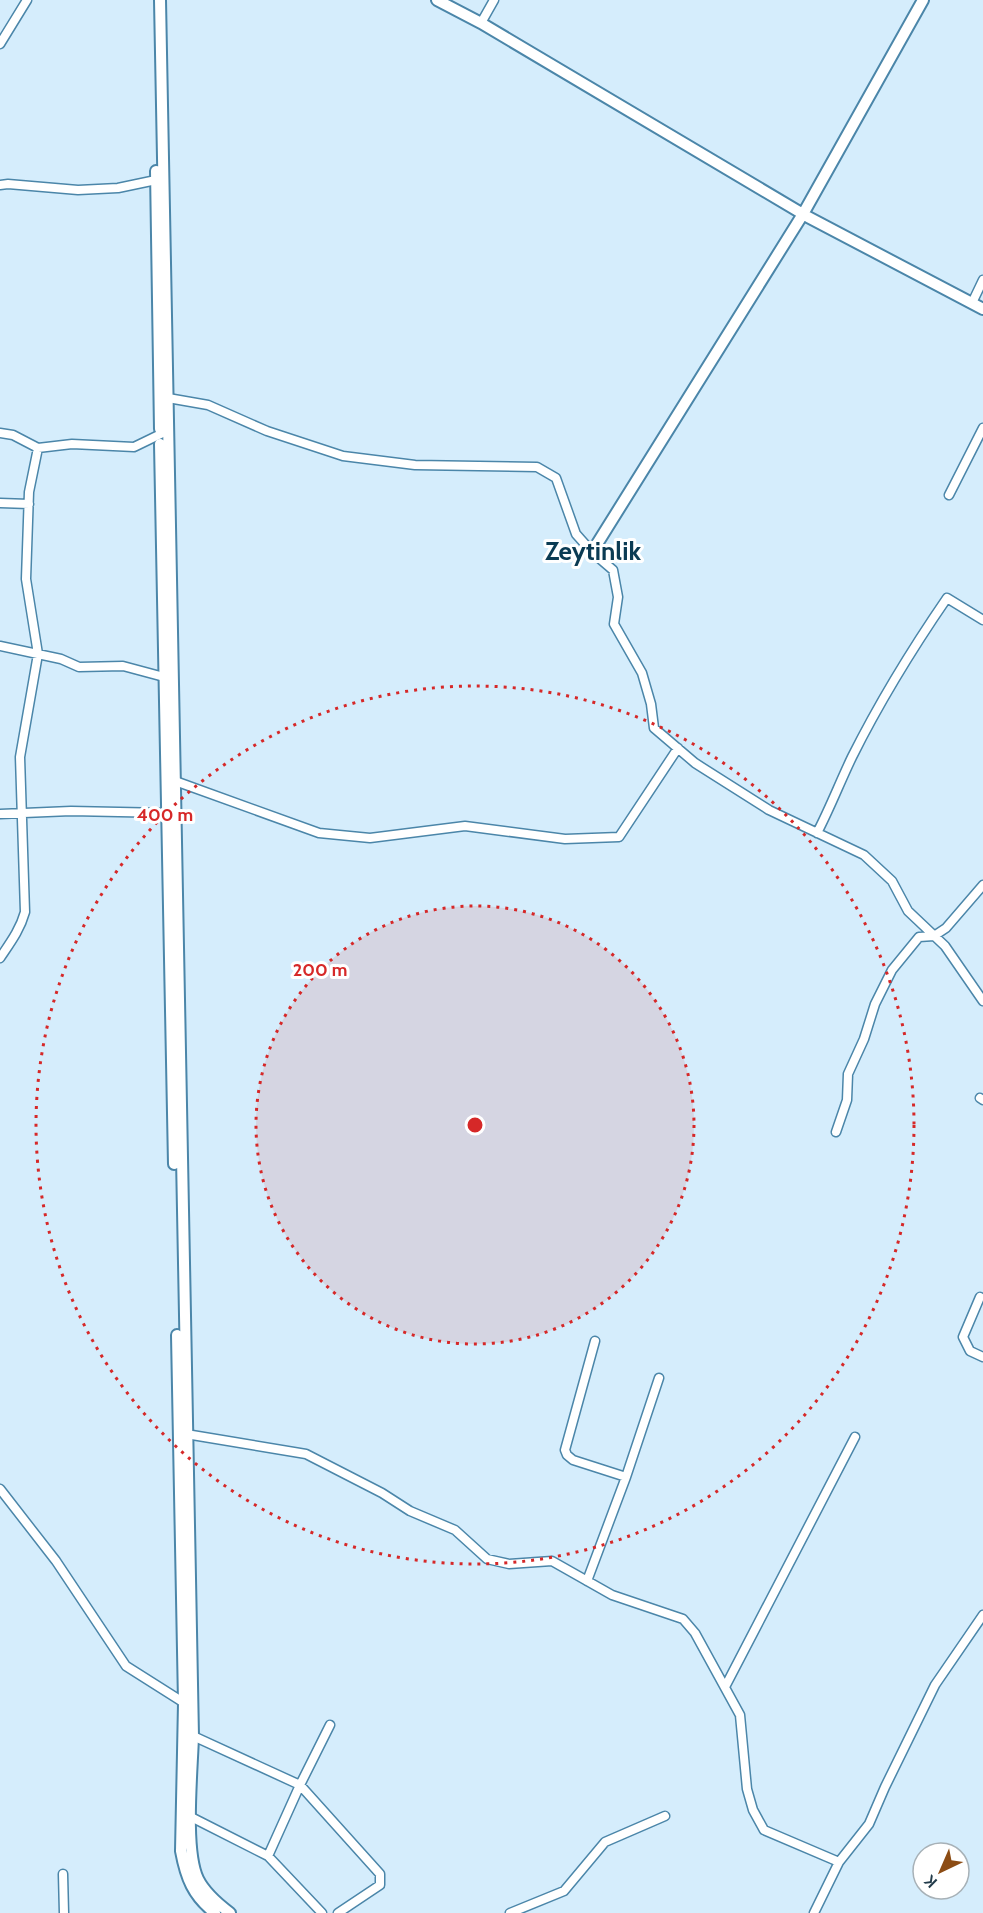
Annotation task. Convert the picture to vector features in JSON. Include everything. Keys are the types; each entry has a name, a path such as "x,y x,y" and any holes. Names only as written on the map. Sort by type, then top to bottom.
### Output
{"street":[{"path":"0,44 27,0"},
{"path":"153,0 156,180 175,781 171,813 188,1705 193,1736 191,1849 198,1880 207,1893 213,1910"},
{"path":"160,0 168,398 164,432 164,677 171,813 186,1434 188,1705 181,1851 184,1869 199,1899 213,1910 230,1913"},
{"path":"437,0 481,23 803,214 983,309"},
{"path":"481,23 494,0"},
{"path":"592,552 803,214 923,0"},
{"path":"0,185 78,190 118,188 156,180"},
{"path":"972,303 983,280"},
{"path":"168,398 208,405 267,431 343,456 415,465 537,466 556,478 576,534 613,570 618,597 614,624 642,673 651,704 654,728 695,763 769,810 864,855 892,881 908,911 945,946 983,1001"},
{"path":"948,495 983,428"},
{"path":"0,433 13,435 38,448 72,444 134,447 164,432"},
{"path":"0,958 15,937 25,912 20,757 38,654 26,579 29,492 38,448"},
{"path":"0,503 29,504"},
{"path":"817,833 852,758 891,684 947,598 983,620"},
{"path":"0,646 61,659 79,667 123,666 164,677"},
{"path":"175,781 319,833 370,838 465,826 565,839 619,837 678,748"},
{"path":"0,814 71,811 171,813"},
{"path":"836,1132 847,1100 848,1074 864,1039 874,1004 892,970 919,937 934,936 953,921 983,885"},
{"path":"980,1297 963,1337 970,1351 983,1357"},
{"path":"595,1341 565,1450 573,1460 626,1477"},
{"path":"587,1581 626,1477 659,1378"},
{"path":"186,1434 306,1454 382,1493 410,1511 455,1530 487,1559 509,1564 552,1561 612,1595 683,1619 695,1633 740,1715 747,1789 753,1810 764,1830 839,1862"},
{"path":"724,1687 855,1437"},
{"path":"0,1489 56,1561 126,1666 188,1705"},
{"path":"814,1913 839,1862 869,1824 931,1694 955,1654 983,1615"},
{"path":"268,1856 330,1725"},
{"path":"193,1736 300,1785 380,1874 380,1885 338,1913"},
{"path":"510,1913 564,1891 605,1842 665,1816"},
{"path":"191,1817 268,1856 322,1913"},
{"path":"63,1874 64,1913"}],"district":[{"name":"Zeytinlik","path":"593,551"}]}
